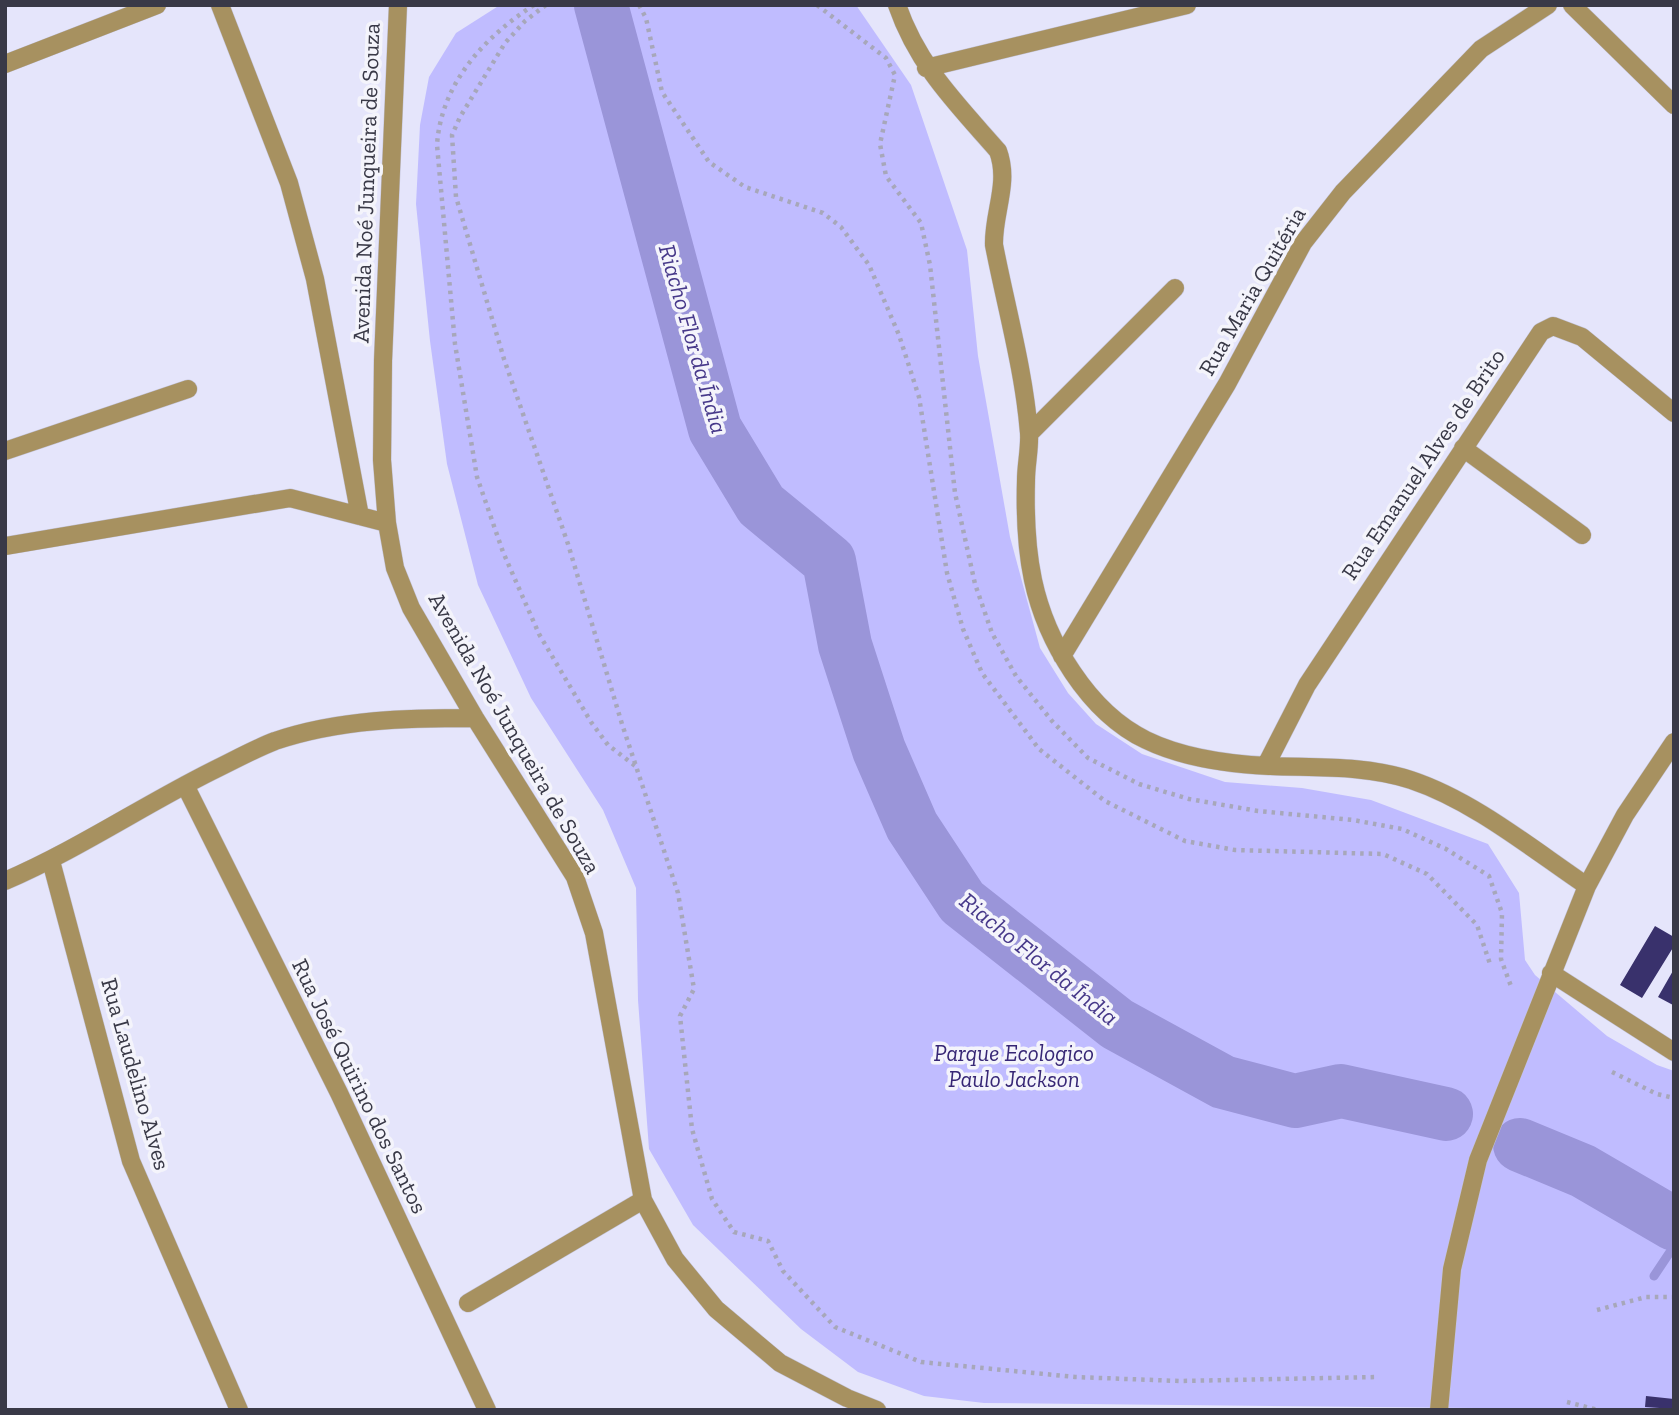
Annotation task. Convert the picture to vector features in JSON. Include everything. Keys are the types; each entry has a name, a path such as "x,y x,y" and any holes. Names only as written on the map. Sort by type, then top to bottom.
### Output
{"street":[{"path":"5,64 157,5"},
{"path":"220,5 292,195 315,279 360,516"},
{"name":"Avenida Noé Junqueira de Souza","path":"398,5 383,361 382,460 387,523 395,568 411,608 475,718 575,877 594,933 643,1200 675,1259 716,1309 780,1363 847,1398 877,1410"},
{"path":"897,5 907,34 926,68 998,151 1004,165 1004,179 993,222 994,245 1029,434 1026,531 1033,580 1042,611 1062,656 1095,700 1116,722 1144,739 1207,759 1266,765 1358,768 1411,780 1468,807 1587,886"},
{"path":"926,68 1159,9 1187,5"},
{"name":"Rua Maria Quitéria","path":"1062,656 1227,384 1303,243 1343,192 1481,49 1548,5"},
{"path":"1572,5 1674,105"},
{"path":"1029,434 1175,288"},
{"name":"Rua Emanuel Alves de Brito","path":"1266,765 1307,685 1541,332 1553,326 1582,337 1674,413"},
{"path":"5,451 188,389"},
{"path":"1463,448 1582,535"},
{"path":"5,546 262,500 305,500 387,523"},
{"path":"5,881 51,861 185,785 274,742 325,729 392,718 475,718"},
{"path":"1439,1410 1452,1269 1482,1148 1587,886 1625,815 1674,742"},
{"name":"Rua José Quirino dos Santos","path":"185,785 338,1093 487,1410"},
{"name":"Rua Laudelino Alves","path":"51,861 131,1161 239,1410"},
{"path":"1551,974 1674,1052"},
{"path":"468,1303 643,1200"}],"path":[{"path":"534,5 506,25 464,67 439,118 437,145 455,344 477,477 519,591 539,634 591,722 608,745 638,768"},
{"path":"546,5 525,21 505,43 460,117 452,135 456,197 504,359 568,544 678,893 694,989 680,1016 684,1083 700,1164 712,1199 734,1232 768,1241 783,1271 835,1327 921,1362 1075,1377 1179,1381 1377,1377"},
{"path":"1612,1072 1657,1094 1674,1098"},
{"path":"1597,1310 1646,1297 1674,1297"},
{"path":"1567,1402 1598,1410"}],"green space":[{"name":"Parque Ecologico Paulo Jackson","path":"500,5 856,5 911,85 967,250 978,356 1010,537 1040,648 1068,693 1096,724 1142,754 1225,782 1302,788 1371,800 1488,844 1519,893 1525,960 1535,975 1607,1036 1657,1065 1674,1071 1674,1410 984,1403 924,1396 858,1372 801,1329 693,1225 649,1149 638,1000 636,888 603,810 531,698 478,585 447,464 430,341 416,204 420,125 429,77 456,33"}],"building":[{"path":"1655,926 1674,937 1674,946 1642,998 1620,985"},
{"path":"1674,969 1674,1003 1673,1005 1658,997"},
{"path":"1646,1396 1674,1399 1674,1409 1645,1407"}],"waterway":[{"name":"Riacho Flor da Índia","path":"601,5 715,429 761,505 829,561 845,645 879,750 912,826 962,902 1117,1024 1223,1082 1295,1101 1341,1091 1446,1114"},
{"name":"Riacho Flor da Índia","path":"1520,1145 1583,1171 1674,1224"},
{"path":"1654,1276 1674,1246"}]}
